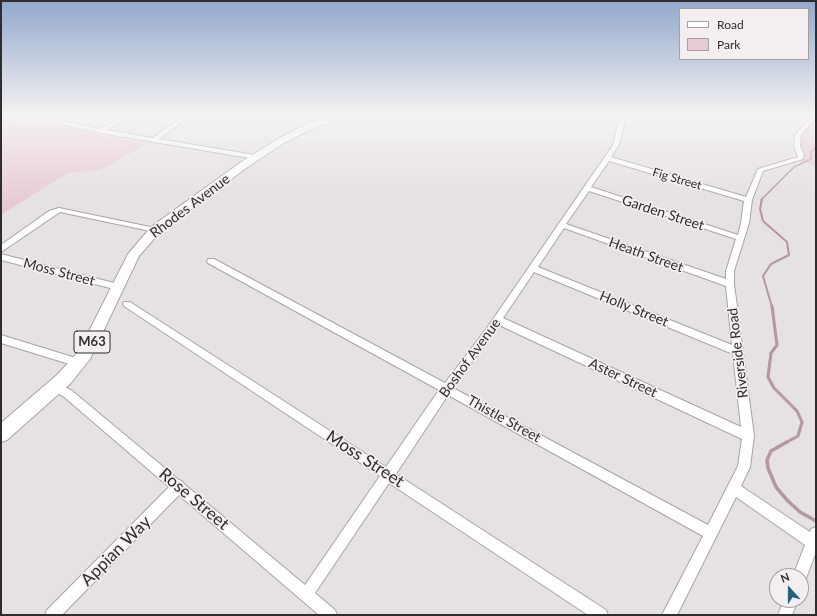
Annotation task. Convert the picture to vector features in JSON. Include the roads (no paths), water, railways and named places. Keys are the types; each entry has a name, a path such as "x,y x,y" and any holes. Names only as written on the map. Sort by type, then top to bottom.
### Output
{"main road":[{"name":"Rhodes Avenue","path":"1,434 55,387 78,363 92,343 134,254 156,230 255,157 275,145"}],"street":[{"path":"182,145 255,157"},
{"name":"Boshof Avenue","path":"306,595 447,388 498,320 616,145"},
{"name":"Riverside Road","path":"669,615 734,488 746,459 748,436 737,351 730,271 745,223 748,200 760,170 801,158 796,145"},
{"name":"Fig Street","path":"606,158 748,200"},
{"name":"Garden Street","path":"587,188 740,238"},
{"path":"1,249 54,211 62,210 156,230"},
{"name":"Heath Street","path":"562,225 730,284"},
{"name":"Moss Street","path":"1,257 118,287"},
{"name":"Thistle Street","path":"211,261 447,388 711,533"},
{"name":"Holly Street","path":"532,268 737,351"},
{"name":"Moss Street","path":"127,304 389,474 601,615"},
{"name":"Aster Street","path":"498,320 748,436"},
{"path":"1,339 78,363"},
{"name":"Rose Street","path":"55,387 67,393 330,615"},
{"name":"Appian Way","path":"52,615 179,486"},
{"path":"734,488 815,537 803,568"}],"waterway":[{"path":"762,199 794,167 811,159 811,152 816,147"},
{"path":"762,199 760,209 763,221 787,242 789,255 771,264 763,276 772,307"},
{"path":"772,306 777,345 771,353 768,377 774,388 797,411 802,422 798,436 785,443"},
{"path":"787,442 771,451 767,460 768,468 776,487 787,500 800,512 816,521"}]}
